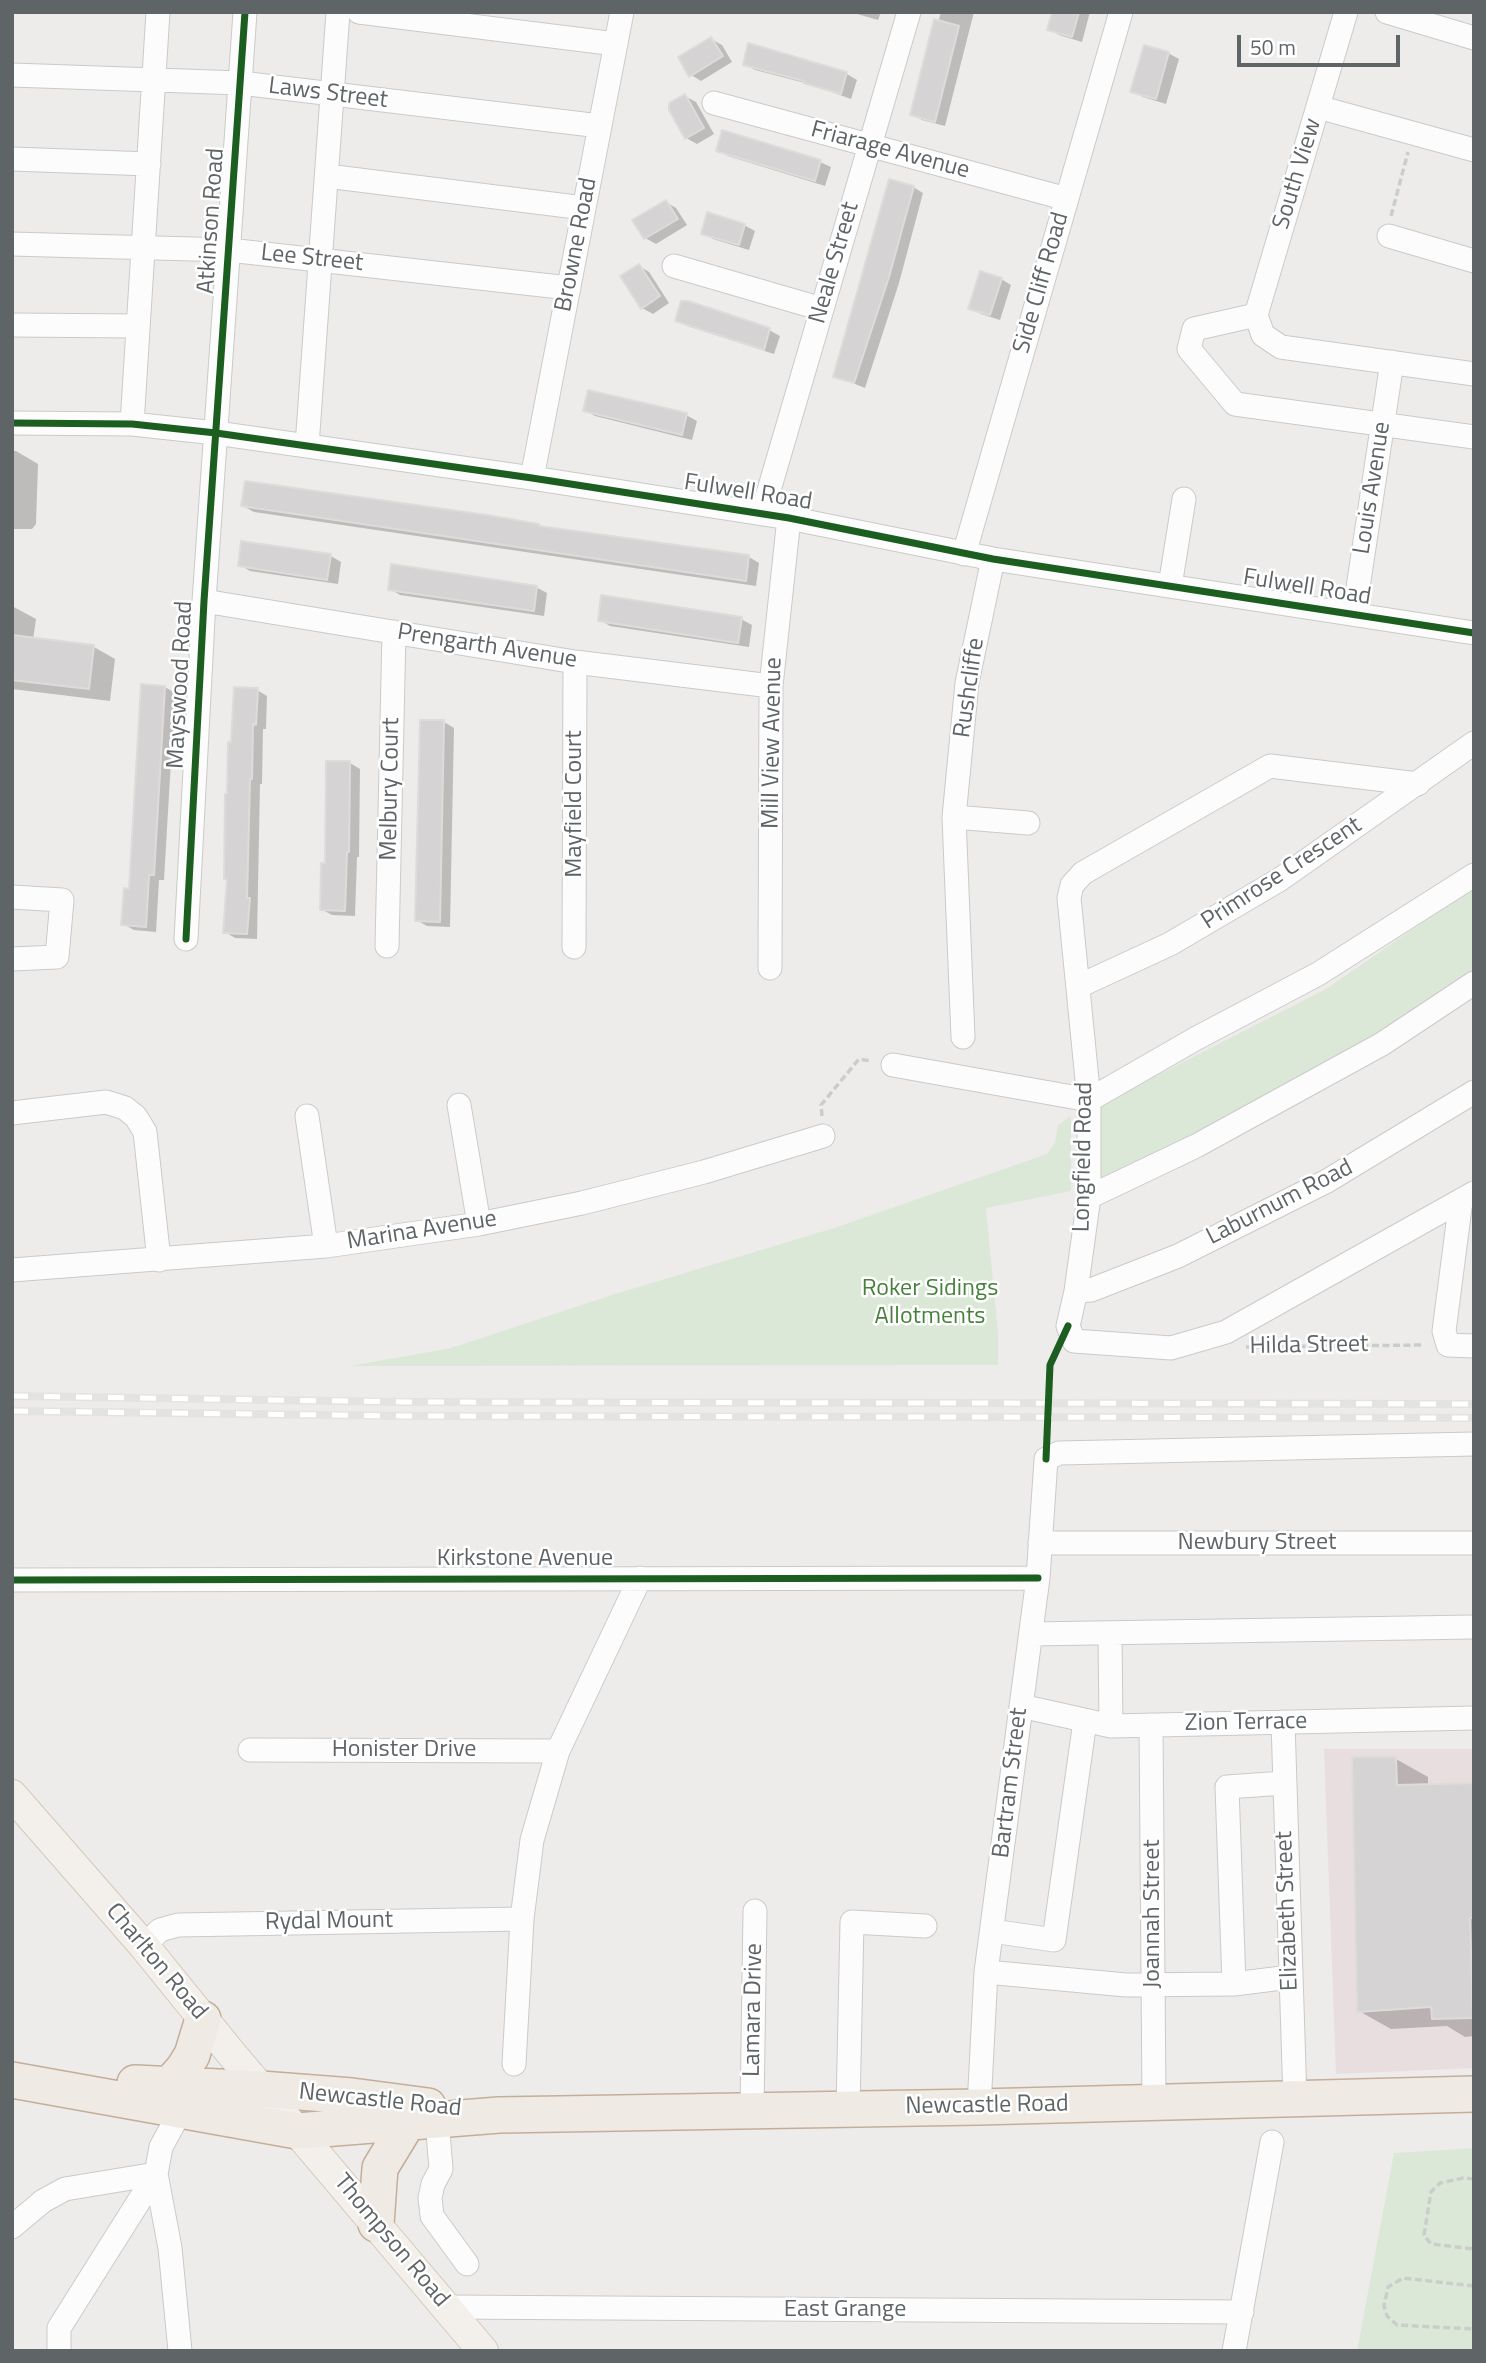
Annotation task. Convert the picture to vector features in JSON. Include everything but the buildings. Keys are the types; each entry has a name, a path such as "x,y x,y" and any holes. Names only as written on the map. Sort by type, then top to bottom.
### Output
{"highway":[{"path":"14,2081 175,2098 203,2019"},
{"name":"Newcastle Road","path":"175,2098 261,2089 352,2096 499,2115"},
{"name":"Newcastle Road","path":"175,2098 298,2131 499,2115 1294,2100 1474,2094"},
{"path":"376,2224 380,2168 422,2121"}],"main road":[{"name":"Charlton Road","path":"12,1795 144,1946 298,2131"},
{"name":"Thompson Road","path":"298,2131 483,2351"}],"street":[{"path":"132,424 158,12"},
{"name":"Atkinson Road","path":"216,433 245,12"},
{"path":"307,446 338,12"},
{"path":"359,12 616,44"},
{"name":"Browne Road","path":"532,478 622,12"},
{"name":"Neale Street","path":"762,514 909,12"},
{"name":"Side Cliff Road","path":"964,554 1121,12"},
{"name":"South View","path":"1260,325 1346,12"},
{"path":"1387,12 1474,38"},
{"name":"Laws Street","path":"12,75 241,83 600,126"},
{"name":"Friarage Avenue","path":"714,103 1067,199"},
{"path":"1318,107 1474,150"},
{"path":"12,159 149,164"},
{"path":"327,176 584,208"},
{"path":"1390,236 1474,261"},
{"name":"Lee Street","path":"12,244 229,250 569,288"},
{"path":"674,266 822,309"},
{"path":"12,325 138,326"},
{"path":"1474,374 1281,346 1260,325 1194,329 1189,349 1235,404 1474,437"},
{"name":"Louis Avenue","path":"1353,614 1392,362"},
{"name":"Fulwell Road","path":"12,423 132,424 216,433 532,478 789,518 993,559 1474,633"},
{"name":"Mayswood Road","path":"186,939 216,433"},
{"path":"1170,586 1184,499"},
{"name":"Mill View Avenue","path":"770,968 771,686 789,518"},
{"name":"Rushcliffe","path":"963,1037 954,817 967,683 993,559"},
{"name":"Prengarth Avenue","path":"204,601 575,662 771,686"},
{"name":"Melbury Court","path":"387,946 394,632"},
{"name":"Mayfield Court","path":"574,947 575,662"},
{"name":"Primrose Crescent","path":"1079,986 1170,944 1279,880 1474,743"},
{"name":"Longfield Road","path":"1418,784 1270,766 1083,873 1072,885 1069,898 1089,1100 1088,1197 1076,1291 1068,1326 1074,1340 1171,1348 1226,1332 1467,1197"},
{"path":"954,817 1028,823"},
{"path":"893,1065 915,1078 1089,1100 1318,974 1474,875"},
{"path":"12,897 62,900 57,957 12,959"},
{"path":"1088,1197 1196,1146 1382,1044 1474,983"},
{"name":"Laburnum Road","path":"1076,1291 1091,1290 1178,1256 1327,1181 1474,1093"},
{"path":"12,1113 106,1102 125,1108 136,1117 145,1132 159,1260"},
{"path":"459,1105 479,1224"},
{"path":"307,1116 326,1246"},
{"name":"Marina Avenue","path":"12,1270 326,1246 479,1224 595,1200 704,1172 823,1136"},
{"path":"1467,1197 1444,1331 1448,1345 1474,1346"},
{"name":"Bartram Street","path":"979,2106 986,1972 1038,1578 1046,1459 1059,1452 1474,1444"},
{"name":"Newbury Street","path":"1040,1544 1474,1543"},
{"path":"514,2064 522,1919 532,1840 558,1751 640,1578"},
{"name":"Kirkstone Avenue","path":"12,1580 1038,1578"},
{"path":"1031,1634 1474,1627"},
{"path":"1110,1633 1111,1726"},
{"name":"Zion Terrace","path":"1021,1706 1111,1726 1474,1718"},
{"path":"992,1931 1054,1940 1086,1721"},
{"name":"Elizabeth Street","path":"1283,1722 1294,2100"},
{"name":"Joannah Street","path":"1151,1725 1154,2103"},
{"name":"Honister Drive","path":"250,1749 558,1751"},
{"path":"1234,1984 1227,1787 1284,1783"},
{"name":"Lamara Drive","path":"752,2110 755,1911"},
{"name":"Rydal Mount","path":"144,1946 160,1930 178,1925 522,1919"},
{"path":"848,2108 852,1922 925,1926"},
{"path":"986,1972 1126,1985 1234,1984 1290,1977"},
{"path":"175,2098 156,2174 170,2248 180,2351"},
{"path":"422,2121 441,2169 433,2184 430,2198 432,2216 467,2264"},
{"path":"1234,2351 1272,2142"},
{"path":"12,2227 43,2201 65,2189 156,2174"},
{"path":"60,2351 59,2328 156,2174"},
{"name":"East Grange","path":"447,2307 1242,2312"}],"path":[{"path":"1390,236 1386,234 1413,133"},
{"path":"823,1136 821,1105 859,1059 893,1065"},
{"path":"1474,2179 1463,2178 1440,2183 1431,2192 1424,2235 1432,2245 1474,2249"},
{"path":"1474,2286 1403,2278 1388,2287 1384,2306 1387,2316 1397,2325 1474,2329"}],"shaded area":[{"path":"1324,1749 1474,1749 1474,2068 1336,2074"}],"green space":[{"path":"1474,887 1474,975 1359,1050 1101,1182 1097,1106 1326,989"},
{"name":"Roker Sidings Allotments","path":"1071,1116 1071,1191 986,1208 998,1333 998,1365 350,1366 451,1348 612,1295 837,1227 1047,1154 1055,1142 1058,1125"},
{"path":"1474,2148 1474,2351 1357,2351 1394,2153"}],"railway":[{"path":"12,1396 406,1402 1474,1404"},
{"path":"12,1411 406,1416 1474,1418"}],"cycle path":[{"path":"186,939 204,601 245,12"},
{"path":"12,423 132,424 216,433 532,478 789,518 993,559 1474,633"},
{"path":"1046,1459 1050,1365 1068,1326"},
{"path":"12,1580 1038,1578"}]}
